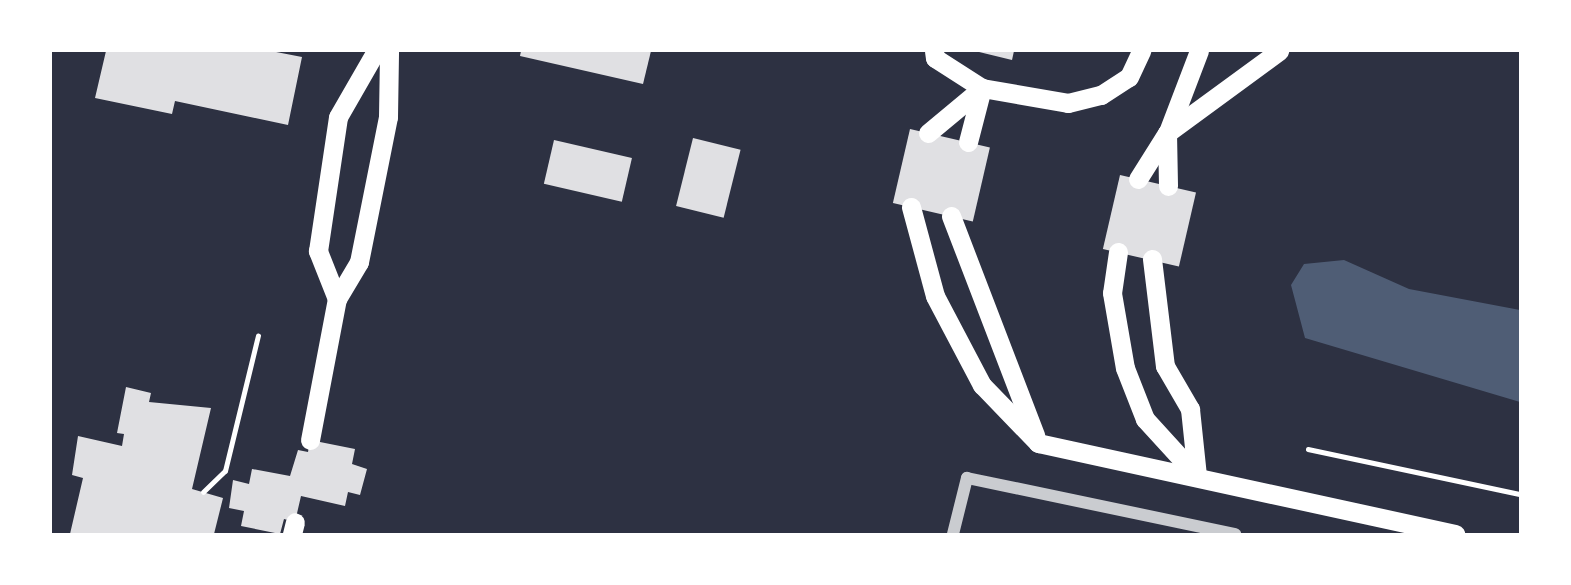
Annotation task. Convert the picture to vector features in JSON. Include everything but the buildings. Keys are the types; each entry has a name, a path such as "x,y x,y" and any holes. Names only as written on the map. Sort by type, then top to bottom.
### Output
{"highway":[{"path":"337,299 318,251 338,117 376,51"},
{"path":"310,440 337,299 359,262 388,117 389,51"},
{"path":"934,51 934,58 982,88 1068,103 1101,95 1129,77 1141,51"},
{"path":"1138,179 1167,133 1199,51"},
{"path":"1167,133 1279,51"},
{"path":"928,133 982,88"},
{"path":"968,142 982,88"},
{"path":"1167,133 1168,186"},
{"path":"911,207 935,296 982,385 1038,443 1455,534"},
{"path":"951,216 1038,443"},
{"path":"1118,253 1112,293 1125,368 1145,419 1197,476"},
{"path":"1152,260 1165,366 1190,409 1197,476"}],"street":[{"path":"953,534 967,478 1235,534"}],"path":[{"path":"203,492 225,471 258,337"},
{"path":"1308,449 1520,494"}],"water":[{"path":"1344,260 1409,289 1520,310 1520,402 1305,338 1291,285 1304,264"}]}
